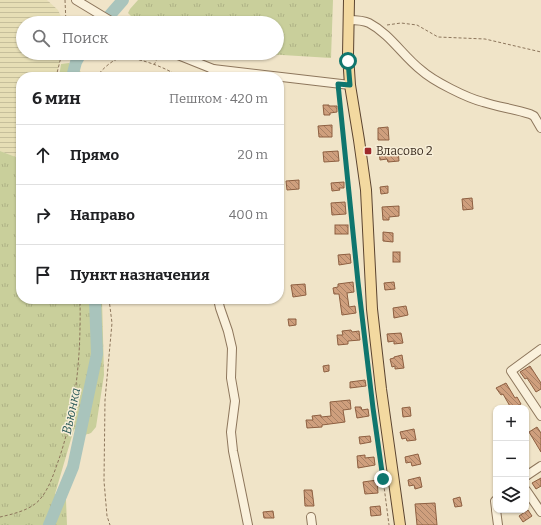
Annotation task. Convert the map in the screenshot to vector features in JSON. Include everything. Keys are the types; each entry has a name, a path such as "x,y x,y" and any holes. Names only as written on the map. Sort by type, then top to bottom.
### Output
{"main road":[{"path":"349,0 348,55 350,85 360,140 366,190 373,316 381,389 400,525"}],"street":[{"path":"76,0 103,16"},
{"path":"348,20 361,20 369,23 392,40 421,71 443,84 483,103 530,114 534,116 541,128"},
{"path":"187,60 211,72"},
{"path":"284,79 350,85"},
{"path":"219,304 232,348 231,378 235,401 231,432 232,450 248,525"},
{"path":"541,349 511,371 541,416"},
{"path":"529,474 541,466"},
{"path":"529,494 541,512"},
{"path":"496,513 498,525"}],"path":[{"path":"65,0 66,16"},
{"path":"386,25 401,22 417,25 438,37 484,39 541,52"},
{"path":"57,72 60,60"},
{"path":"101,72 106,66 116,60"},
{"path":"140,60 174,72"},
{"path":"154,65 156,60"},
{"path":"338,84 360,296 389,525"},
{"path":"0,517 22,512 40,499 54,473 65,440 77,387 80,304"},
{"path":"110,304 112,323 105,400 104,481 107,516 110,525"}],"shaded area":[{"path":"0,0 47,0 58,10 61,16 16,16 16,60 60,60 57,72 16,72 16,157 0,151"}],"green space":[{"path":"138,0 333,0 331,58 284,55 284,16 131,16 128,13"},
{"path":"69,63 81,72 60,72 61,64"},
{"path":"0,151 16,157 16,304 102,304 104,375 96,427 91,433 84,435 74,429 55,494 66,500 67,525 0,525"}],"building":[{"path":"323,105 337,106 337,112 330,113 330,115 324,115"},
{"path":"332,125 332,137 319,137 318,126"},
{"path":"388,127 389,140 378,140 378,128"},
{"path":"398,150 399,161 388,162 387,159 380,160 379,152"},
{"path":"338,151 339,161 324,162 323,152"},
{"path":"299,180 299,189 287,190 286,181"},
{"path":"344,182 344,188 339,188 340,190 332,191 331,183"},
{"path":"388,186 388,193 381,194 380,187"},
{"path":"472,198 473,209 463,210 462,199"},
{"path":"345,202 346,214 332,215 331,203"},
{"path":"399,206 399,216 389,217 389,220 383,220 382,207"},
{"path":"335,225 348,225 348,234 335,234"},
{"path":"383,232 393,233 393,242 383,241"},
{"path":"393,252 400,252 400,262 393,262"},
{"path":"350,254 351,263 339,265 338,255"},
{"path":"353,282 354,292 347,293 349,307 355,306 356,313 342,315 339,294 334,294 333,288 338,287 338,284"},
{"path":"394,282 395,289 385,290 384,283"},
{"path":"305,284 306,295 293,297 291,285"},
{"path":"406,306 408,315 394,318 393,308"},
{"path":"288,319 296,319 296,325 289,326"},
{"path":"351,330 352,332 359,331 360,340 348,341 348,344 338,345 337,335 343,335 342,331"},
{"path":"401,333 403,343 394,344 394,341 388,342 387,334"},
{"path":"402,355 404,368 395,369 395,366 392,367 390,359"},
{"path":"329,365 329,371 324,372 323,366"},
{"path":"530,366 541,383 541,389 536,392 527,378 525,379 520,372"},
{"path":"365,380 366,386 350,388 350,382"},
{"path":"506,383 515,398 517,397 521,404 509,405 503,394 501,395 496,388"},
{"path":"350,400 351,409 343,410 345,422 322,425 322,427 307,428 306,420 313,420 312,416 331,416 330,402"},
{"path":"355,407 361,407 362,410 368,409 369,416 357,418"},
{"path":"410,407 411,416 403,417 402,408"},
{"path":"537,427 541,433 541,452 529,432"},
{"path":"414,429 416,440 407,441 406,438 402,439 400,432"},
{"path":"370,436 371,442 360,444 359,437"},
{"path":"418,454 421,464 412,466 411,462 406,463 405,457"},
{"path":"365,455 365,458 374,457 375,465 358,468 357,456"},
{"path":"420,477 422,487 415,489 414,485 409,486 408,480"},
{"path":"541,478 541,486 536,489 532,483"},
{"path":"377,480 378,493 365,494 363,482"},
{"path":"304,490 312,490 314,506 305,506"},
{"path":"460,497 462,506 455,507 453,499"},
{"path":"435,503 437,525 417,525 415,504"},
{"path":"380,506 381,515 371,516 370,507"},
{"path":"273,511 274,518 264,518 263,512"},
{"path":"529,512 532,516 523,522 519,516 524,513 529,513"}],"waterway":[{"name":"Вьюнка","path":"109,16 123,0"},
{"name":"Вьюнка","path":"73,72 77,60"},
{"name":"Вьюнка","path":"49,525 73,467 97,354 95,304"}],"place":[{"name":"Власово 2","path":"368,151"}],"route":[{"path":"348,61 350,85 338,84 346,146 358,282 383,479"}]}
